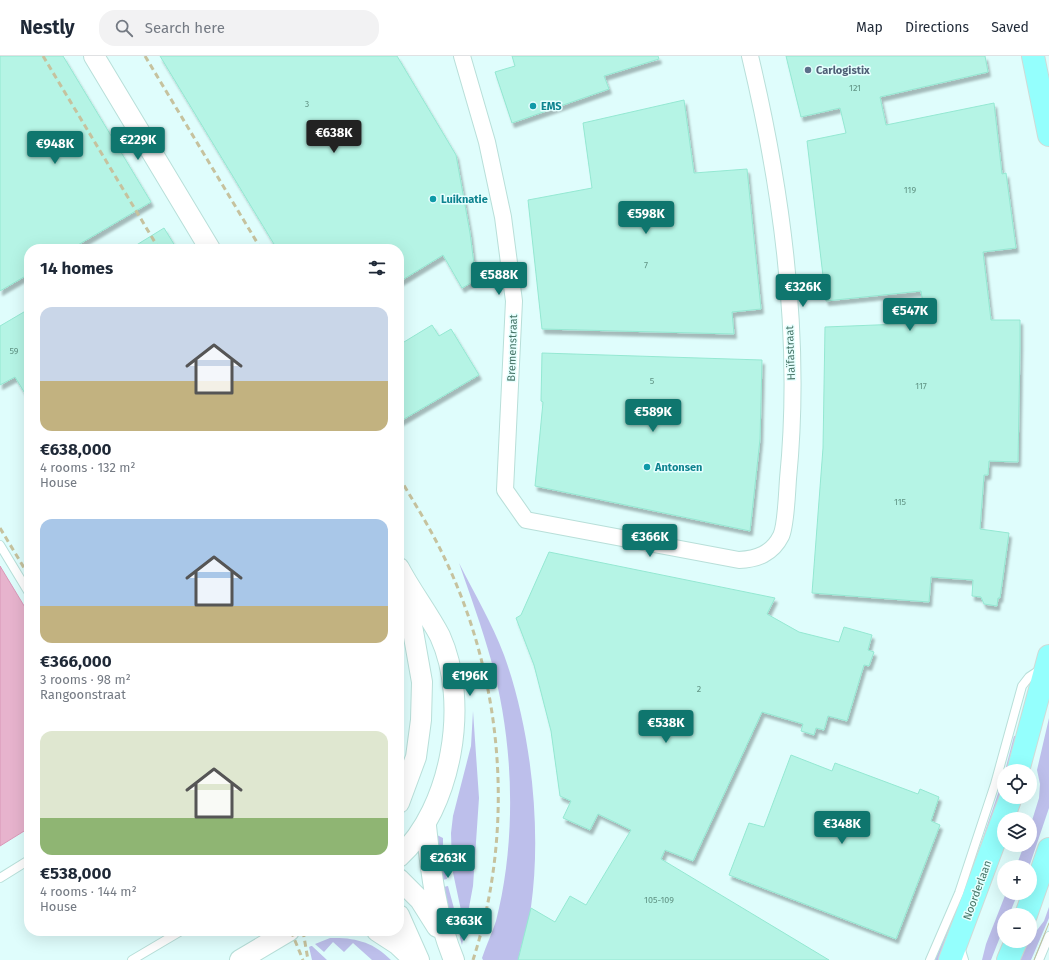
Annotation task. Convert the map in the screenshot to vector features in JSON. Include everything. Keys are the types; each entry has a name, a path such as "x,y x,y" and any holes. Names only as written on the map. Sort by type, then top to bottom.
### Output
{"main road":[{"path":"1033,56 1049,135"},
{"path":"1020,764 1048,664"},
{"name":"Noorderlaan","path":"950,960 961,950 1009,804"},
{"path":"1028,908 1049,849"},
{"path":"1008,960 1013,948"}],"street":[{"path":"94,56 207,244"},
{"name":"Bremenstraat","path":"462,56 488,142 503,217 514,301 505,490 526,520 739,560 755,559 769,552"},
{"name":"Haïfastraat","path":"750,56 774,176 786,256 791,352 792,435 785,509 782,535 769,552"},
{"path":"404,577 440,636 450,667 454,701 452,745 442,791 426,826 404,852"},
{"path":"404,588 422,682 421,720 416,757 404,789"},
{"path":"426,826 432,886 444,937"},
{"path":"404,884 420,900 444,937 454,960"},
{"path":"404,926 419,960"},
{"path":"240,960 281,936"},
{"path":"385,936 397,944 414,960"}],"lane":[{"path":"0,544 24,585"},
{"path":"930,960 959,893 993,791 1022,686 1038,670 1048,664"},
{"path":"0,878 24,863"},
{"path":"132,960 173,936"},
{"path":"1040,960 1049,936"}],"shaded area":[{"path":"459,563 504,655 521,715 532,780 535,845 534,877 530,914 518,960 483,960 482,958 496,921 503,890 510,824 510,790 508,757 499,691 480,623"},
{"path":"0,566 24,606 24,831 0,846"},
{"path":"473,711 479,798 473,886 462,945 460,938 462,915 452,868 451,833 453,816 471,746"},
{"path":"1049,718 1049,808 1037,843 1037,812 1035,812 1039,798 1040,784 1037,770"},
{"path":"1014,736 1018,737 1012,764 1007,764"},
{"path":"997,796 997,804 999,804 940,960 935,960 964,893"},
{"path":"437,835 443,838 443,858 447,879 438,881 435,850"},
{"path":"1021,852 1034,852 1031,860 1019,860"},
{"path":"448,886 456,916 454,933 439,888"},
{"path":"1003,900 1015,900 1012,908 1000,908"},
{"path":"1049,907 1049,918 1037,946 1037,930 1044,921"},
{"path":"997,916 997,945 991,960 982,960 986,944"},
{"path":"330,938 347,938 363,942 378,949 391,960 372,960 353,943 344,952 333,942 324,952 315,944"},
{"path":"311,946 327,960 312,960 309,947"},
{"path":"1025,948 1036,948 1031,960 1020,960"}],"building":[{"path":"0,56 63,56 151,202 80,244 24,244 24,277 0,291"},
{"path":"160,56 397,56 456,155 470,233 476,280 462,288 443,255 404,279 404,244 274,244"},
{"name":"EMS","path":"512,56 658,56 659,59 604,76 609,89 512,123 495,72 515,66"},
{"path":"786,56 985,56 988,72 880,97 886,125 994,103 1002,174 1006,173 1016,248 983,252 991,320 1020,320 1018,462 989,461 988,475 984,475 980,529 1009,533 1000,598 998,598 997,606 984,604 981,597 972,596 973,580 931,577 929,602 812,593 823,448 825,327 926,323 921,291 826,301 807,141 846,133 840,108 801,117"},
{"path":"684,100 694,173 747,169 761,309 732,312 734,334 542,329 528,200 592,188 583,123"},
{"path":"164,228 174,244 138,244"},
{"path":"24,312 24,392 15,377 0,385 0,326"},
{"path":"432,325 439,336 451,329 479,375 404,419 404,342"},
{"path":"542,353 762,360 760,439 750,531 535,486 543,402 541,401"},
{"path":"549,552 775,598 767,614 799,632 839,642 844,627 872,635 868,650 874,652 869,666 864,665 847,721 828,716 824,730 816,728 814,735 801,731 803,724 762,712 693,861 665,850 661,859 829,960 518,960 531,908 555,922 570,896 586,905 631,830 598,814 590,830 563,818 571,801 560,796 551,731 534,665 516,618 521,615"},
{"path":"791,755 832,771 835,763 918,794 920,789 939,797 931,821 940,825 896,939 729,875 749,823 764,827"}],"tram line":[{"path":"1034,960 1049,923"}],"railway":[{"path":"43,56 156,244"},
{"path":"145,56 258,244"},
{"path":"404,486 440,549 465,606 480,655 491,706 497,757 498,808 495,860 486,910 473,960"},
{"path":"0,528 24,568"},
{"path":"293,936 303,960"},
{"path":"304,936 308,960"}],"place":[{"name":"Carlogistix","path":"808,70"},
{"name":"EMS","path":"533,106"},
{"name":"Luiknatie","path":"433,199"},
{"name":"Antonsen","path":"647,467"}]}
